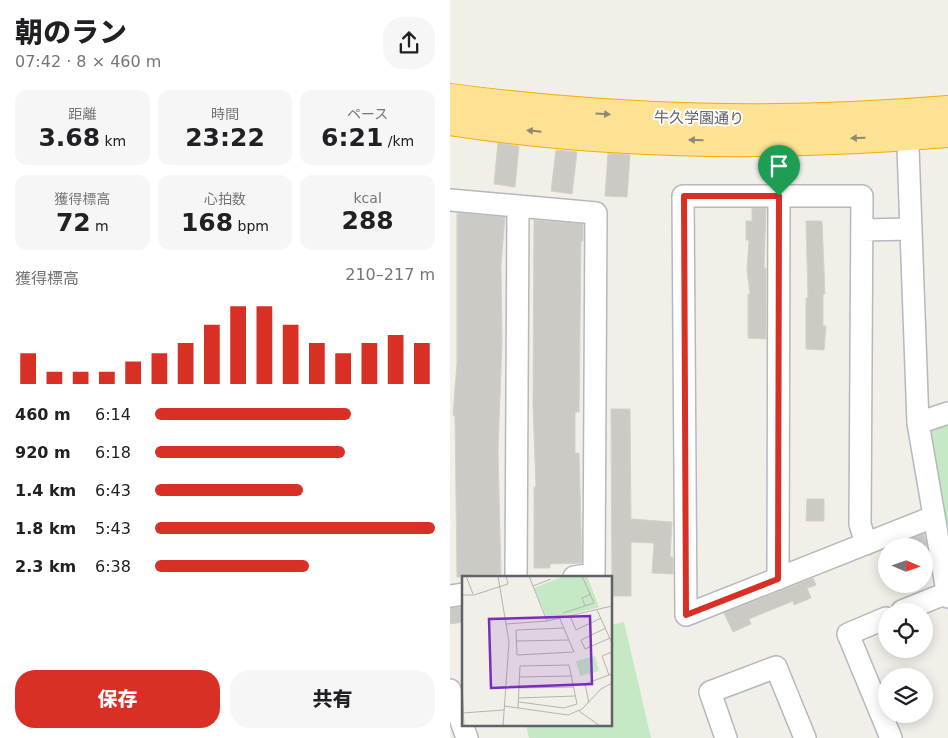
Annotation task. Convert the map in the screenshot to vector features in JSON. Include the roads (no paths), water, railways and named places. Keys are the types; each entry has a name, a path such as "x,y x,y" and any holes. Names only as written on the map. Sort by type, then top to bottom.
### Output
{"highway":[{"name":"牛久学園通り","path":"450,98 533,109 629,116 907,124 948,132"},
{"name":"牛久学園通り","path":"450,121 639,140 778,141 907,124 948,110"}],"street":[{"path":"907,124 918,423 948,595 925,603"},
{"path":"866,544 860,524 862,196 684,196 686,615 778,579 934,517"},
{"path":"778,579 779,196"},
{"path":"450,200 518,208 596,213 594,574 581,576"},
{"path":"516,576 518,208"},
{"path":"862,230 911,229"},
{"path":"918,423 948,413"},
{"path":"878,621 848,634 891,738"},
{"path":"726,738 710,692 776,667 805,738"},
{"path":"450,690 462,724"},
{"path":"463,726 467,738"}]}
